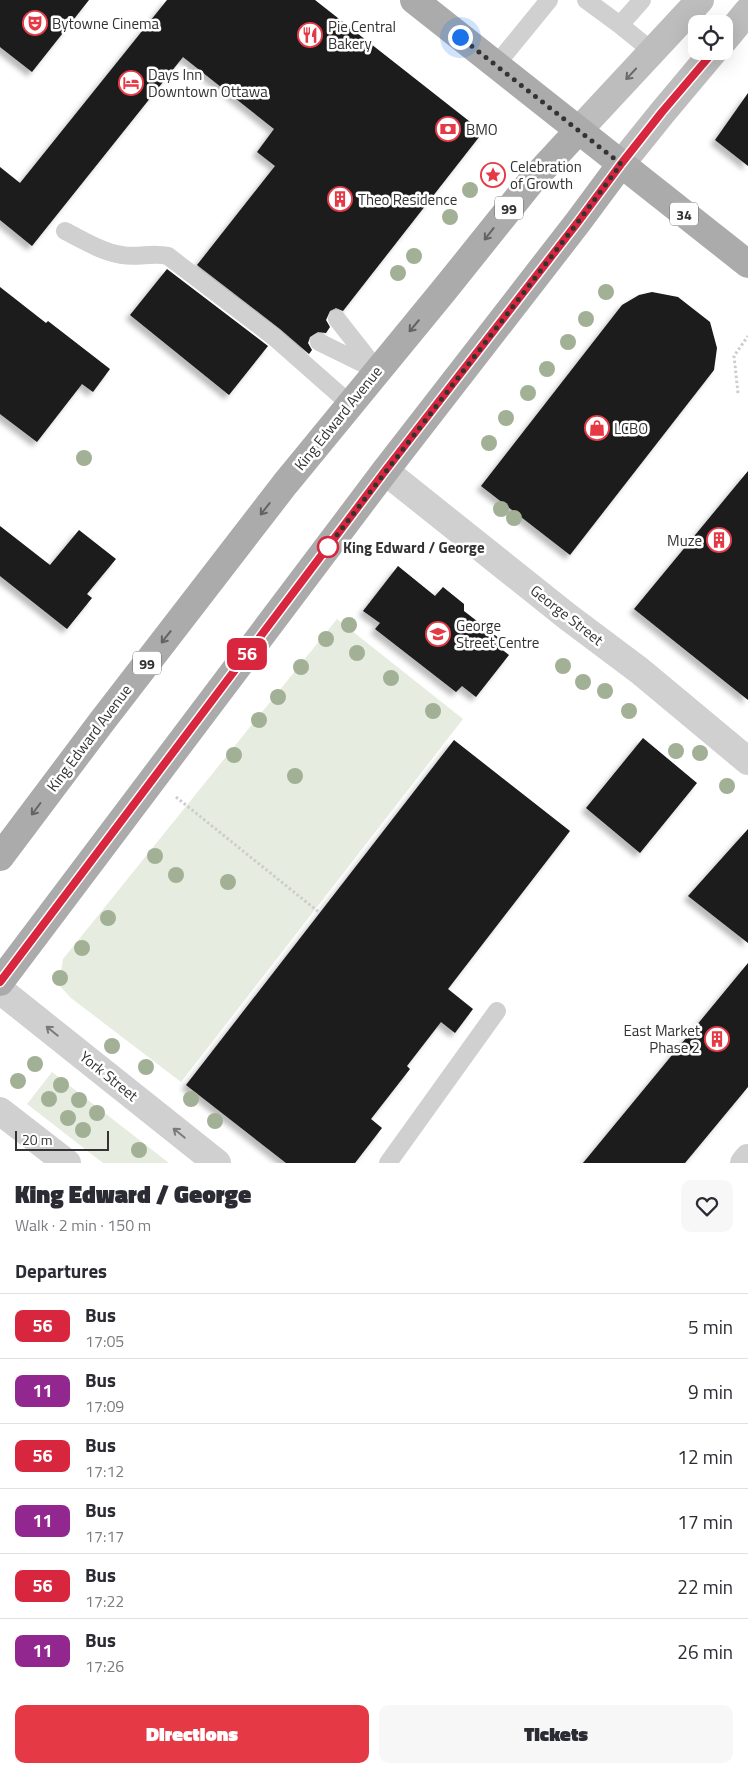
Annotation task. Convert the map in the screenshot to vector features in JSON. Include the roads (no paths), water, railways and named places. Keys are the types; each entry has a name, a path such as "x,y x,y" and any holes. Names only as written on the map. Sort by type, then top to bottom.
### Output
{"main road":[{"name":"34","path":"414,0 748,264"},
{"name":"King Edward Avenue","path":"0,857 296,470 377,370 530,183 700,0"},
{"path":"733,29 748,11"},
{"path":"0,982 385,471 621,164 706,60"}],"street":[{"name":"George Street","path":"385,471 568,617 640,671 748,761"},
{"name":"York Street","path":"0,990 217,1163"},
{"path":"0,1111 67,1163"},
{"path":"744,1163 748,1158"}],"lane":[{"path":"496,65 549,0"},
{"path":"588,0 652,51"},
{"path":"620,25 642,0"},
{"path":"65,231 111,253 125,256 160,253 168,256 274,337 350,404"},
{"path":"337,319 377,370"},
{"path":"319,342 377,370"},
{"path":"388,1163 498,1011"}],"place":[{"name":"Bytowne Cinema","path":"35,23"},
{"name":"Pie Central Bakery","path":"310,35"},
{"name":"Days Inn Downtown Ottawa","path":"131,83"},
{"name":"BMO","path":"448,129"},
{"name":"Celebration of Growth","path":"493,175"},
{"name":"Theo Residence","path":"340,199"},
{"name":"LCBO","path":"597,428"},
{"name":"Muze","path":"719,540"},
{"name":"King Edward / George","path":"328,547"},
{"name":"George Street Centre","path":"438,634"},
{"name":"East Market Phase 2","path":"717,1039"}]}
